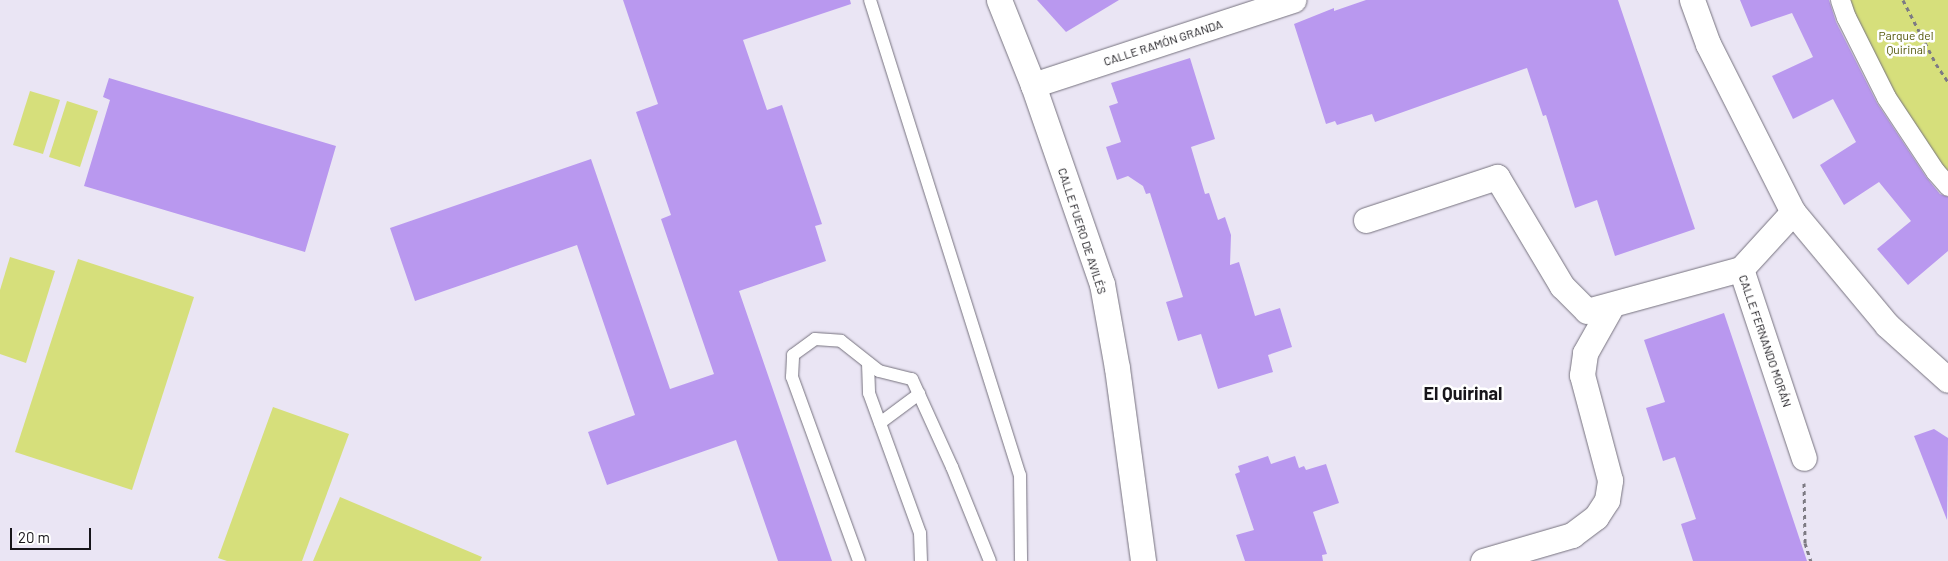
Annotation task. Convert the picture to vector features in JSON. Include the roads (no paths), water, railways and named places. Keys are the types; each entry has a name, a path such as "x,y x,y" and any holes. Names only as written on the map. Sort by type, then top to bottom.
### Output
{"street":[{"name":"CALLE FUERO DE AVILÉS","path":"999,0 1033,85 1102,284 1117,368 1143,561"},
{"name":"CALLE RAMÓN GRANDA","path":"1033,85 1294,0"},
{"path":"1692,0 1708,44 1793,212 1887,326 1948,380"},
{"path":"1840,0 1846,17 1886,97 1935,172 1948,186"},
{"path":"1366,220 1497,177 1562,286 1587,312 1741,269"},
{"name":"CALLE FERNANDO MORÁN","path":"1793,212 1741,269 1804,458"},
{"path":"1483,561 1572,534 1596,517 1607,500 1610,480 1582,375 1585,353 1612,305"}],"lane":[{"path":"870,0 1020,474 1021,561"},
{"path":"860,561 792,376 793,354 815,339 841,341 878,371 912,379 990,561"},
{"path":"868,363 869,393 920,534 921,561"},
{"path":"880,423 919,394"}],"district":[{"name":"El Quirinal","path":"1463,393"}],"park label":[{"name":"Parque del Quirinal","path":"1906,43"}]}
